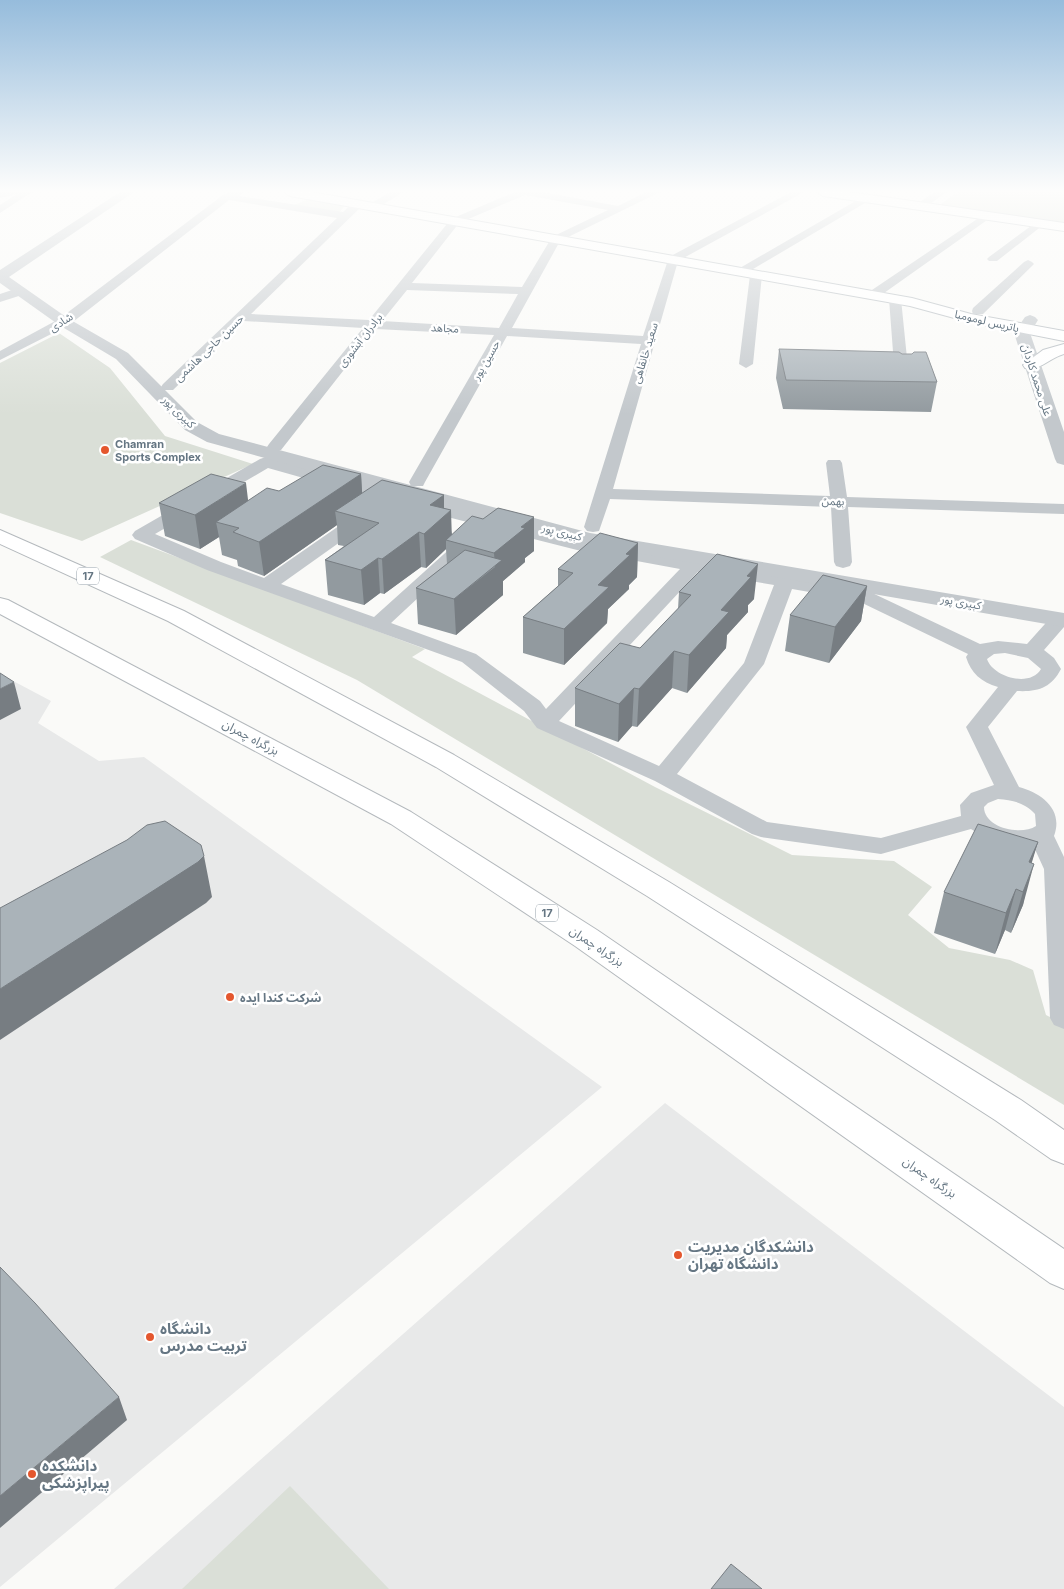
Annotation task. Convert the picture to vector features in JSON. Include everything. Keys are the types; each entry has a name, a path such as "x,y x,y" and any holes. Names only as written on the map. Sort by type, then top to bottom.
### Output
{"main road":[{"name":"پاتریس لومومبا","path":"709,266 912,302 969,318 1064,326"},
{"path":"912,302 978,311 1026,324"},
{"name":"پاتریس لومومبا","path":"1026,324 1064,336"},
{"path":"1031,365 1050,353 1064,349"},
{"name":"17","path":"0,536 176,616 445,761 658,889 1008,1110 1064,1149"},
{"name":"بزرگراه چمران","path":"0,605 401,818 586,938 1064,1270"}],"street":[{"path":"0,276 15,266"},
{"name":"شادی","path":"0,356 64,322 138,266"},
{"name":"حسین حاجی هاشمی","path":"168,387 293,266"},
{"name":"برادران آبشوری","path":"275,447 419,266"},
{"name":"حسین پور","path":"417,482 541,266"},
{"name":"سعید خانقاهی","path":"593,527 671,266"},
{"path":"739,272 749,266"},
{"path":"873,295 914,266"},
{"path":"978,311 1026,266"},
{"path":"746,364 756,274"},
{"name":"کبیری پور","path":"0,276 64,322 128,361 191,426 213,438 230,444 412,494 589,539 1062,620"},
{"path":"403,286 526,292"},
{"path":"0,298 21,291"},
{"path":"895,299 902,378"},
{"name":"مجاهد","path":"241,316 648,340"},
{"name":"علی محمد کاردان","path":"1026,324 1022,333 1031,365 1064,459"},
{"path":"975,820 881,846 761,829 663,776 545,723 532,706 469,658 266,585 208,554 141,535 266,462 313,482 391,497 577,545 861,595 980,652"},
{"path":"834,463 843,562"},
{"name":"بهمن","path":"603,494 1064,509"},
{"path":"266,585 391,497"},
{"path":"377,624 490,522"},
{"path":"545,723 693,566"},
{"path":"663,776 754,664 785,582"},
{"path":"1032,652 1062,620"},
{"path":"1009,647 1032,652 1048,663 1051,669 1050,675 1036,684 1011,684 998,680 980,670 976,663 976,657 980,652 988,648 1009,647"},
{"path":"1009,792 977,727 1011,684"},
{"path":"996,792 1009,792 1054,807 1049,816 1050,823 1047,830 1041,835 1019,839 993,834 975,820 971,813 971,805 976,799 984,794 996,792"},
{"path":"1041,835 1057,869 1064,1018"}],"shaded area":[{"name":"Chamran Sports Complex","path":"59,333 110,368 165,436 253,464 82,541 0,513 0,363"},
{"path":"131,540 425,649 412,657 655,787 792,855 894,861 932,887 908,915 949,948 1010,960 1033,970 1046,1015 1064,1024 1064,1105 357,680 100,557"},
{"name":"دانشگاه تربیت مدرس","path":"0,674 51,701 38,723 99,761 144,757 602,1087 0,1587"},
{"name":"دانشکدگان مدیریت دانشگاه تهران","path":"665,1103 1064,1407 1064,1589 114,1589"},
{"path":"290,1486 389,1589 182,1589"}],"building":[{"path":"779,349 899,352 902,354 926,352 937,382 786,380"},
{"path":"323,465 361,474 259,542 233,532 239,528 216,522 267,488 279,491"},
{"path":"211,474 246,483 195,515 159,503"},
{"path":"382,480 444,495 430,505 451,510 424,534 419,532 382,559 378,558 361,570 325,560 379,523 335,511"},
{"path":"498,508 534,517 521,527 525,528 494,553 446,540 472,516 483,519"},
{"path":"600,533 638,543 626,554 630,555 598,585 609,587 564,629 523,617 573,573 558,569"},
{"path":"465,550 502,560 454,599 416,588"},
{"path":"717,554 758,564 747,576 751,577 721,610 729,612 689,655 674,651 639,689 634,688 619,704 575,688 620,643 640,648 691,595 679,592"},
{"path":"823,575 867,586 835,627 790,615"},
{"path":"0,673 14,682 0,689"},
{"path":"165,821 201,845 204,856 198,862 0,989 0,908 127,840 147,825"},
{"path":"978,824 1038,842 1029,862 1034,864 1023,892 1016,889 1006,913 944,892"},
{"path":"0,1267 35,1303 119,1397 0,1496"},
{"path":"731,1564 762,1589 711,1589"}],"place":[{"name":"Chamran Sports Complex","path":"105,450"},
{"name":"شرکت کندا ایده","path":"230,997"},
{"name":"دانشکدگان مدیریت دانشگاه تهران","path":"678,1255"},
{"name":"دانشگاه تربیت مدرس","path":"150,1337"},
{"name":"دانشکده پیراپزشکی","path":"32,1474"}]}
